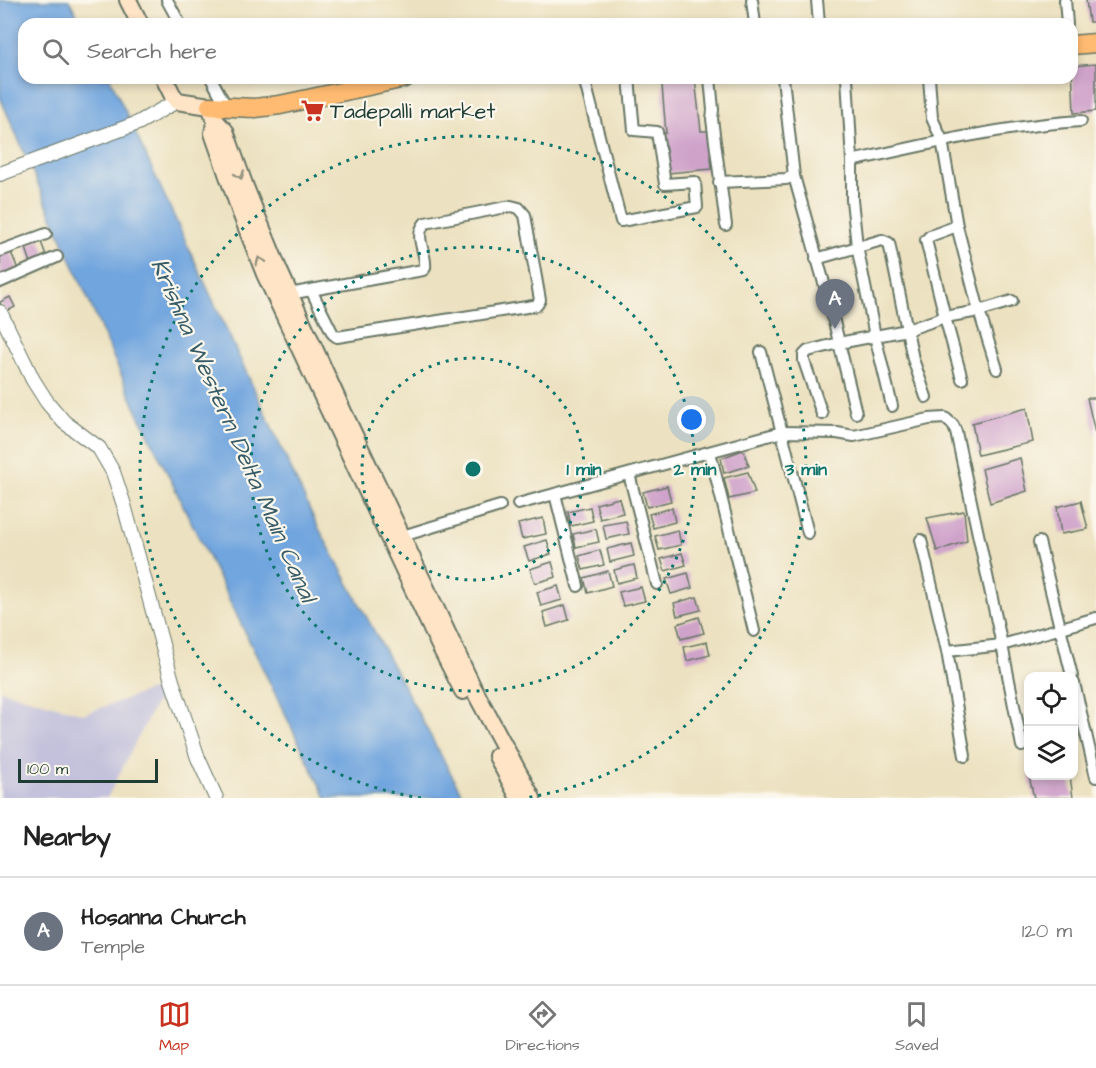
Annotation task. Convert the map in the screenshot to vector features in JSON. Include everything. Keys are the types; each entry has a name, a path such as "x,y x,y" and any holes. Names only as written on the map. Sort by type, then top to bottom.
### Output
{"main road":[{"path":"128,0 137,18"},
{"path":"1078,44 1096,43"},
{"path":"1078,54 1096,53"},
{"path":"167,84 177,101 218,111 280,105 377,84"},
{"path":"247,107 254,103 342,84"},
{"path":"218,111 262,232 289,294 304,342"},
{"path":"218,111 213,134 265,274 304,342 519,798"},
{"path":"452,657 472,686 532,798"}],"street":[{"path":"167,0 177,18"},
{"path":"752,0 754,18"},
{"path":"817,0 818,18"},
{"path":"1065,0 1066,18"},
{"path":"212,84 218,111"},
{"path":"586,84 621,221 697,207 696,182 665,184 657,132 634,130 629,84"},
{"path":"711,84 712,119 726,225"},
{"path":"784,84 794,176 829,301 856,413"},
{"path":"847,84 856,246 892,406"},
{"path":"929,84 930,111 942,140 957,226 997,369"},
{"path":"6,172 138,123 177,101"},
{"path":"852,161 942,140 1050,123 1081,121"},
{"path":"719,182 794,176"},
{"path":"289,294 311,290 423,270 426,262 419,235 425,223 511,206 519,208 525,214 540,300 537,305 533,306 337,337 333,334 311,290"},
{"path":"957,226 930,236 926,240 962,379"},
{"path":"0,251 46,234"},
{"path":"816,259 882,240 889,243 913,359 926,397"},
{"path":"0,282 57,257"},
{"path":"822,414 804,361 804,355 808,351 907,330 945,317 1012,302"},
{"path":"0,312 33,380 48,402 64,422 99,448 113,472 172,681 198,758 216,798"},
{"path":"761,352 808,533"},
{"path":"518,504 782,432 837,433 854,436 929,419 945,418 956,432 1022,746"},
{"path":"710,452 754,631"},
{"path":"629,474 657,584"},
{"path":"555,494 578,586"},
{"path":"396,538 500,506"},
{"path":"921,540 947,651 965,756"},
{"path":"1039,542 1071,672"},
{"path":"947,651 1002,645 1096,618"},
{"path":"1078,699 1096,777"}],"shaded area":[{"path":"165,685 107,798 0,798 0,690 84,714"}],"water":[{"name":"Krishna Western Delta Main Canal","path":"0,0 69,0 79,18 18,18 18,84 113,84 316,523 464,798 326,798 136,409 0,97"}],"building":[{"path":"1086,0 1096,0 1096,22 1089,22"},
{"path":"1096,64 1096,111 1074,113 1073,84 1078,84 1078,66"},
{"path":"663,84 696,84 701,131 711,131 712,169 668,173 663,133 666,133"},
{"path":"40,239 47,258 31,263 25,245"},
{"path":"10,250 18,269 1,277 0,254"},
{"path":"10,297 15,307 4,313 0,302"},
{"path":"1087,398 1096,398 1096,433 1095,433"},
{"path":"1027,408 1033,442 978,455 972,423"},
{"path":"743,450 749,466 724,473 721,458"},
{"path":"1020,458 1027,491 990,503 982,469"},
{"path":"748,472 755,493 729,499 724,478"},
{"path":"667,486 671,501 647,507 643,492"},
{"path":"619,498 623,513 600,519 596,504"},
{"path":"1081,501 1088,529 1061,534 1057,507"},
{"path":"590,507 593,521 571,526 568,512"},
{"path":"672,508 675,522 653,528 649,514"},
{"path":"964,511 967,541 937,551 927,518"},
{"path":"543,518 546,534 522,539 518,524"},
{"path":"626,521 629,534 606,539 603,525"},
{"path":"596,529 599,542 576,547 573,534"},
{"path":"678,530 681,545 659,550 655,536"},
{"path":"547,540 551,554 529,561 524,547"},
{"path":"631,543 634,556 610,562 607,549"},
{"path":"600,550 604,565 583,570 579,556"},
{"path":"682,553 686,565 665,571 661,559"},
{"path":"552,562 556,577 535,583 530,569"},
{"path":"634,565 637,578 617,583 614,570"},
{"path":"608,571 612,586 588,593 584,578"},
{"path":"688,573 692,588 671,594 666,579"},
{"path":"558,586 562,600 541,606 537,592"},
{"path":"641,587 645,601 623,606 619,592"},
{"path":"697,597 701,610 677,616 674,603"},
{"path":"565,605 569,620 547,627 543,612"},
{"path":"699,617 704,633 681,639 677,624"},
{"path":"707,642 710,655 687,661 684,647"},
{"path":"1030,780 1071,780 1073,798 1034,798"}],"place":[{"name":"Tadepalli market","path":"312,110"},
{"name":"Hosanna Church","path":"835,329"}]}
